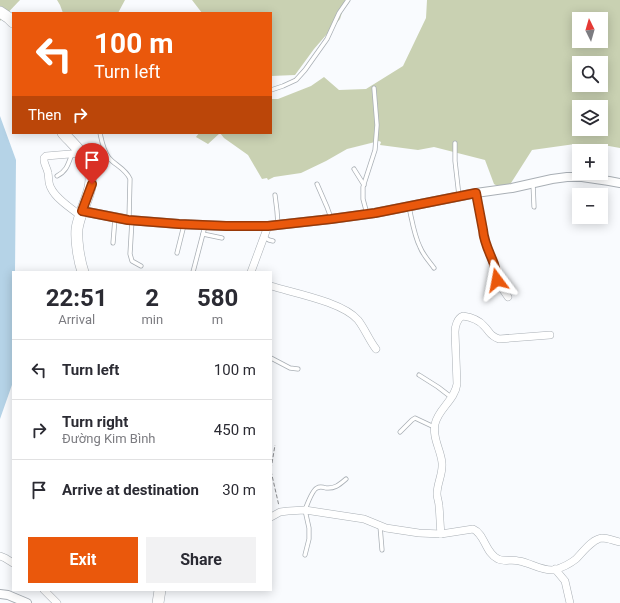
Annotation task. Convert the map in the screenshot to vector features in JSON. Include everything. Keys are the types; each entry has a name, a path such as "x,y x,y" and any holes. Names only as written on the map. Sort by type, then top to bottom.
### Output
{"main road":[{"path":"0,12 12,21"},
{"path":"63,134 77,154 88,162 92,175 92,184 77,229 78,250 83,271"}],"street":[{"path":"77,154 46,156 44,161 51,189 57,197 82,214 184,225 204,230 268,226 367,214 567,177 582,177 620,183"},
{"path":"476,193 483,236 494,263 497,280 508,297"},
{"path":"251,271 268,226"},
{"path":"272,286 326,302 348,312 358,320 369,340 376,349"},
{"path":"441,534 437,493 442,471 442,463 435,439 434,427 438,417 456,389 455,328 460,317 468,317 479,322 485,326 493,337 499,339 550,335"},
{"path":"272,516 280,512 305,510 364,519 386,528 418,533 441,534 473,528 478,531 491,553 496,558 502,560 520,561 541,569 560,568 575,560 593,542 601,538 607,538 620,542"},
{"path":"0,556 12,562"},
{"path":"555,569 565,581 570,603"},
{"path":"45,591 57,603"},
{"path":"7,593 27,603"}],"lane":[{"path":"272,90 296,80 305,70 327,39 348,0"},
{"path":"367,214 363,199 364,185 376,150 377,125 374,88"},
{"path":"100,134 104,150 112,161 128,175 130,179 130,254 132,261 141,266"},
{"path":"455,143 455,161 459,197"},
{"path":"57,176 67,169 77,154"},
{"path":"354,169 364,185"},
{"path":"317,184 331,219"},
{"path":"533,184 534,207"},
{"path":"275,195 278,225"},
{"path":"409,207 415,234 420,247 425,257 434,268"},
{"path":"113,242 115,218"},
{"path":"177,253 184,225"},
{"path":"193,271 204,230 222,238"},
{"path":"264,237 273,241"},
{"path":"272,358 290,368 298,369"},
{"path":"418,375 451,397"},
{"path":"400,432 415,418 434,427"},
{"path":"305,555 309,539 309,528 305,510 314,491 317,488 338,486 346,479"},
{"path":"380,526 382,550"}],"path":[{"path":"272,464 275,445"},
{"path":"272,475 280,512"}],"green space":[{"path":"0,0 20,0 0,21"},
{"path":"57,0 125,0 119,12 63,12"},
{"path":"192,0 346,0 340,19 314,49 295,75 272,76 272,12 201,12"},
{"path":"427,0 620,0 620,148 608,146 608,144 572,144 532,150 506,191 494,184 485,160 434,147 418,150 380,145 381,142 379,141 347,149 301,173 274,177 268,180 267,178 262,179 248,155 224,138 221,134 272,134 272,99 278,99 311,86 324,77 339,90 366,89 403,66 426,18"},
{"path":"198,134 219,134 208,144 196,137"}],"water":[{"path":"0,116 16,160 15,271 12,271 12,385 0,419"}],"route":[{"path":"92,184 82,211 128,220 226,226 268,226 331,219 409,207 476,193 483,236 494,263 497,280"}]}
